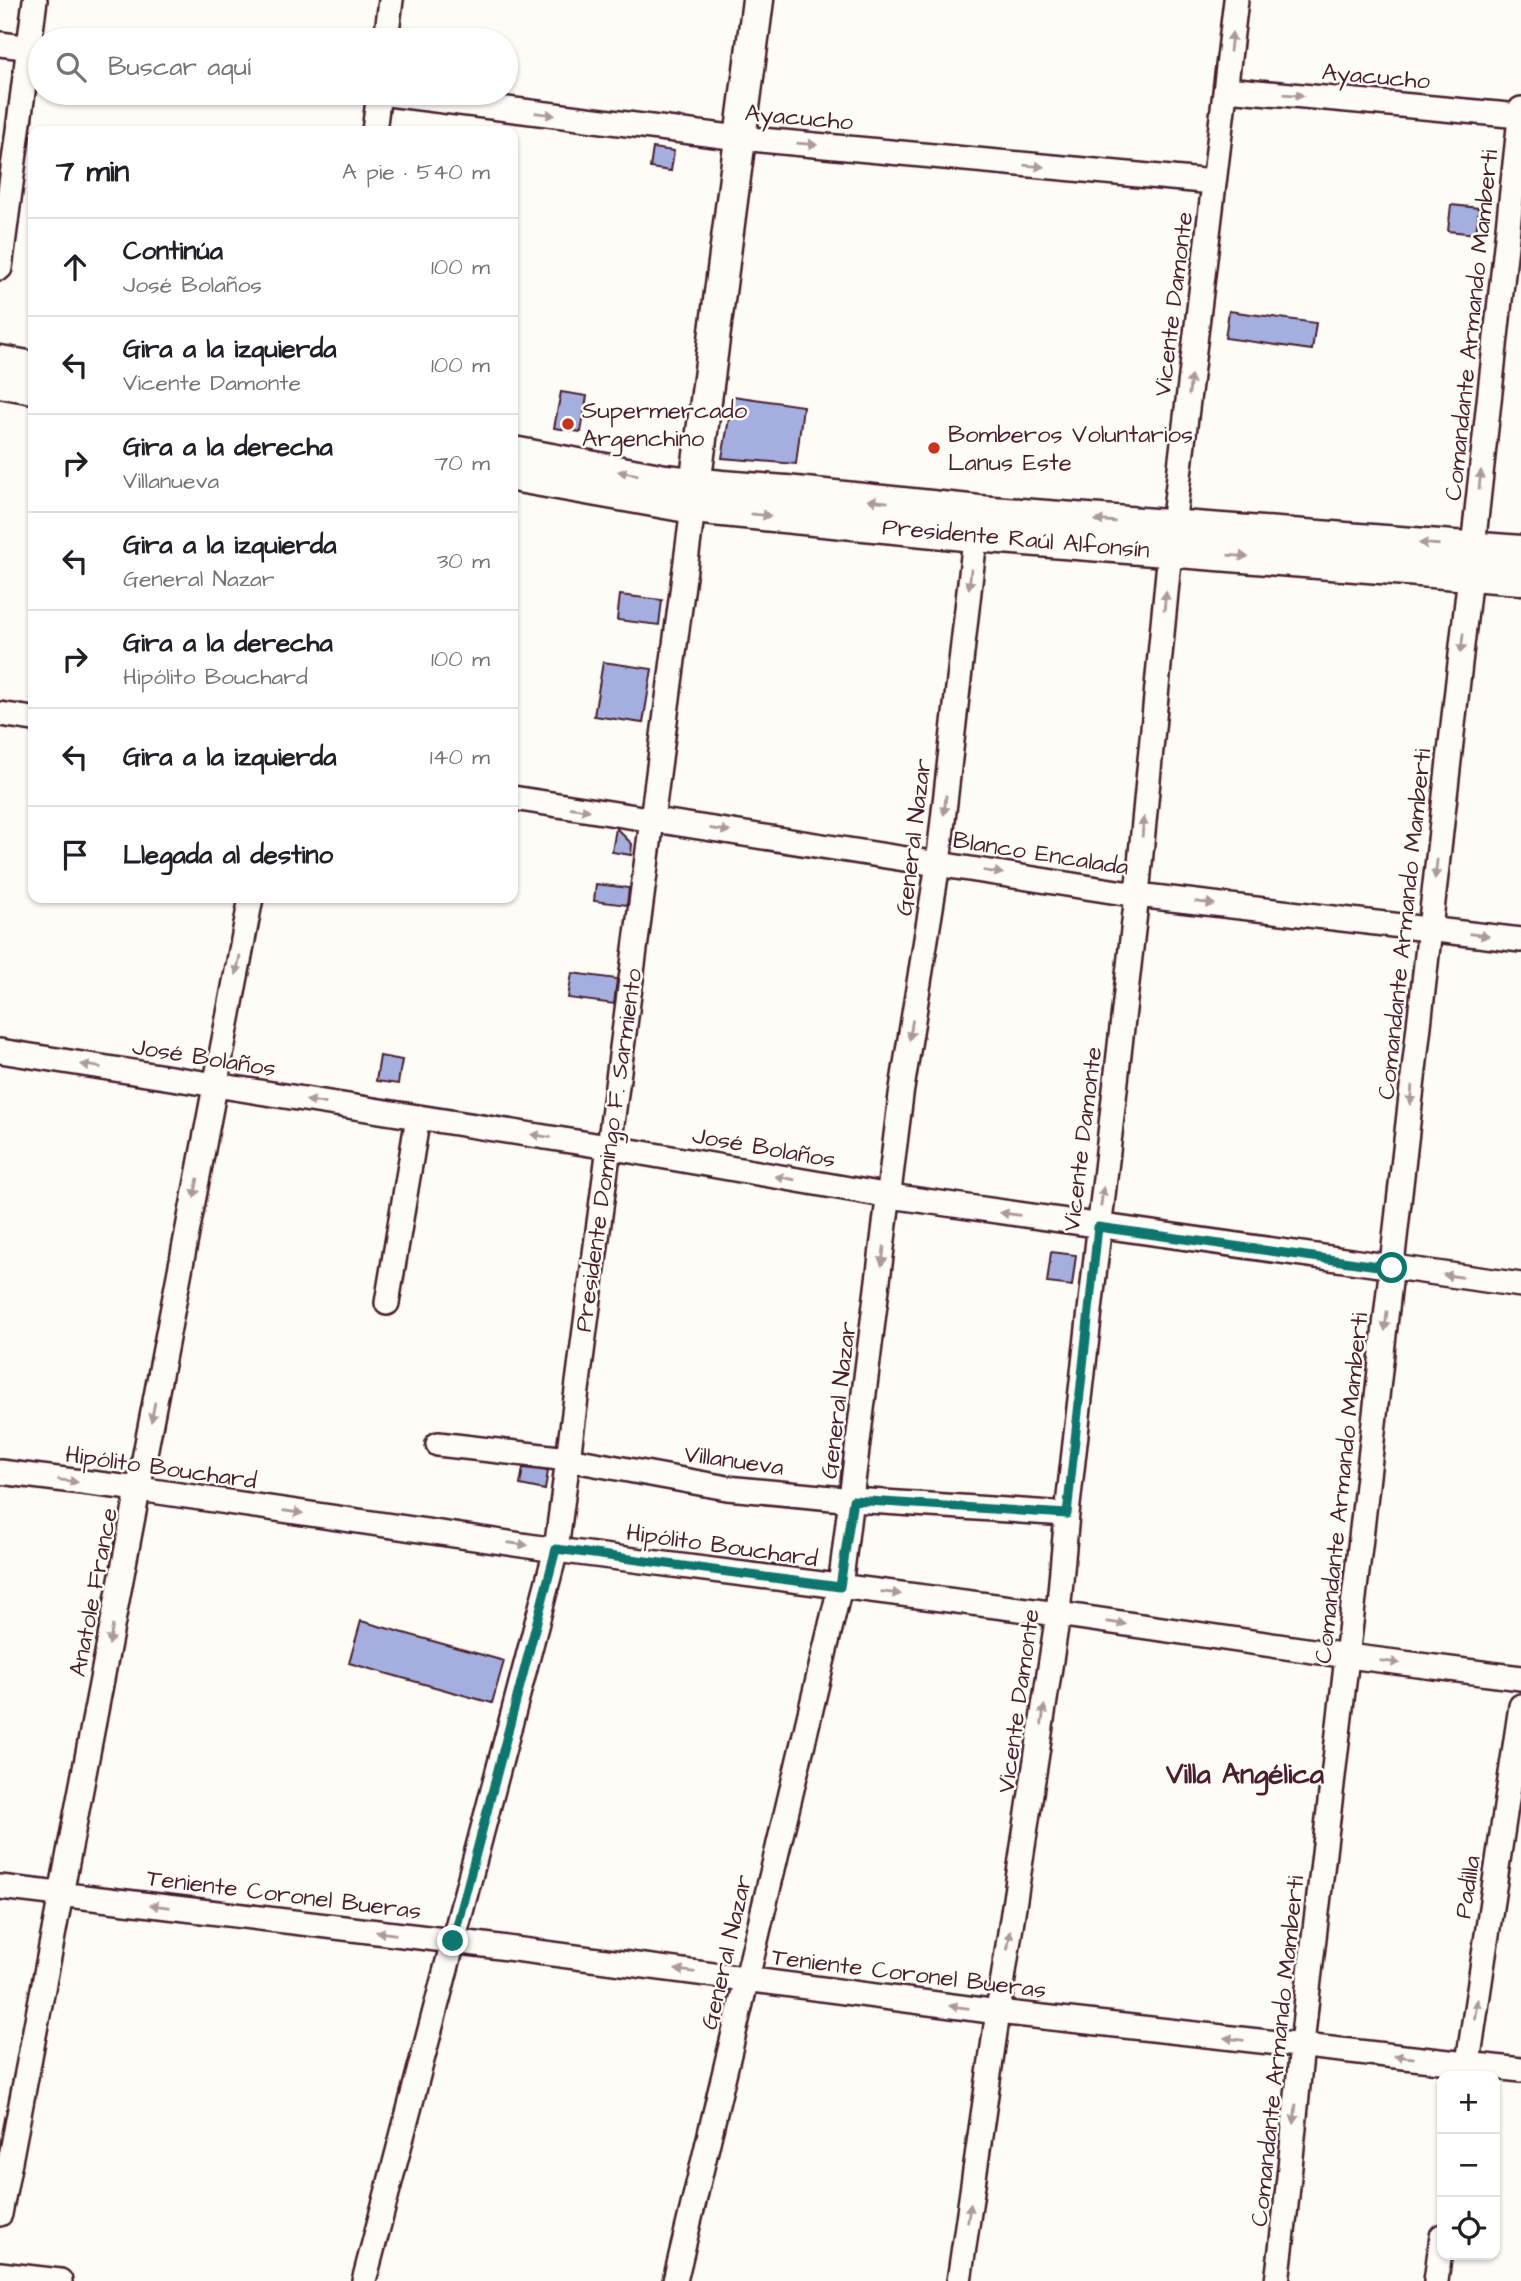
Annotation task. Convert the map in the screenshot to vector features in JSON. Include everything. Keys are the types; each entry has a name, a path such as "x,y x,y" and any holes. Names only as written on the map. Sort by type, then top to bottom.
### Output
{"main road":[{"name":"Presidente Domingo F. Sarmiento","path":"694,496 758,0"},
{"path":"0,361 28,366"},
{"path":"0,382 28,387"},
{"name":"Presidente Raúl Alfonsín","path":"518,454 665,480 694,496"},
{"name":"Presidente Raúl Alfonsín","path":"518,477 977,524 1471,561 1521,579"},
{"name":"Presidente Raúl Alfonsín","path":"1471,561 1521,551"}],"street":[{"path":"35,0 35,28"},
{"path":"388,28 391,0"},
{"name":"Vicente Damonte","path":"959,2281 1058,1614 1098,1227 1137,895 1171,538 1236,0"},
{"path":"0,44 28,48"},
{"name":"Ayacucho","path":"1226,89 1520,116"},
{"path":"0,268 28,93"},
{"path":"375,126 378,105"},
{"name":"Ayacucho","path":"476,105 739,138 1214,182"},
{"name":"Comandante Armando Mamberti","path":"1277,2281 1301,2046 1348,1656 1471,561 1514,232 1521,109"},
{"name":"Presidente Domingo F. Sarmiento","path":"365,2281 556,1549 694,496"},
{"name":"General Nazar","path":"675,2281 840,1587 853,1500 901,1095 938,864 977,524"},
{"path":"0,714 28,718"},
{"name":"Blanco Encalada","path":"518,799 1137,895 1521,940"},
{"name":"Anatole France","path":"0,2214 250,903"},
{"name":"José Bolaños","path":"0,1051 608,1147 890,1196 1521,1285"},
{"path":"387,1303 418,1117"},
{"name":"Villanueva","path":"438,1444 568,1459 727,1488 853,1500 1067,1514"},
{"name":"Hipólito Bouchard","path":"0,1472 1521,1678"},
{"name":"Padilla","path":"1466,2070 1521,1706"},
{"name":"Teniente Coronel Bueras","path":"0,1887 453,1941 998,2012 1301,2046 1466,2070 1521,2070"},
{"path":"1436,2281 1439,2260"},
{"path":"0,2274 60,2281"}],"building":[{"path":"653,148 674,151 671,171 650,168"},
{"path":"1451,205 1479,208 1476,234 1448,231"},
{"path":"1229,311 1316,323 1312,350 1225,338"},
{"path":"561,392 587,396 581,432 554,428"},
{"path":"733,396 803,406 796,464 722,458"},
{"path":"620,595 662,600 659,625 617,620"},
{"path":"603,662 652,669 643,723 594,716"},
{"path":"616,828 632,844 631,855 612,852"},
{"path":"596,884 629,888 627,905 594,901"},
{"path":"572,973 617,979 614,1004 568,998"},
{"path":"380,1056 402,1060 398,1084 376,1081"},
{"path":"1051,1252 1076,1255 1072,1286 1047,1283"},
{"path":"523,1468 548,1471 545,1490 520,1485"},
{"path":"361,1621 504,1661 492,1703 349,1663"}],"place":[{"name":"Supermercado Argenchino","path":"568,424"},
{"name":"Bomberos Voluntarios Lanus Este","path":"934,448"}],"district":[{"name":"Villa Angélica","path":"1245,1773"}],"route":[{"path":"453,1941 556,1549 840,1587 853,1500 1067,1514 1098,1227 1392,1268"}]}
